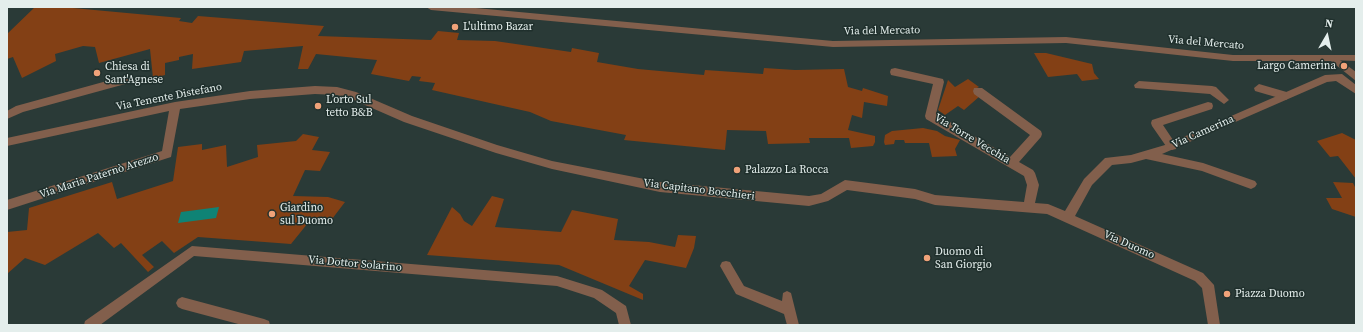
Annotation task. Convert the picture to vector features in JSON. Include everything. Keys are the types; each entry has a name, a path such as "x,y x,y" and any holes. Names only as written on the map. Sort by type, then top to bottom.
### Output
{"street":[{"name":"Via del Mercato","path":"431,7 833,44 1066,40 1233,58 1356,58"},
{"path":"1333,58 1356,77"},
{"name":"Via Torre Vecchia","path":"895,72 939,82 930,116 1029,173 1033,185 1029,207"},
{"name":"Via Camerina","path":"1068,217 1088,182 1109,161 1131,159 1172,146 1333,77 1342,79 1356,90"},
{"path":"7,115 20,109 126,80"},
{"path":"1139,85 1212,90 1224,100"},
{"path":"1259,88 1286,96"},
{"name":"Via Tenente Distefano","path":"7,142 175,106 250,95 315,90 337,91"},
{"name":"Via Capitano Bocchieri","path":"337,91 352,95 408,120 496,149 552,165 660,187 809,201 824,198 845,184 915,194 935,200 1048,209 1068,217"},
{"path":"978,91 1037,134 1011,163"},
{"name":"Via Maria Paternò Arezzo","path":"7,205 167,154 175,106"},
{"path":"1172,146 1156,123 1208,106"},
{"path":"1146,154 1203,167 1250,184"},
{"name":"Via Duomo","path":"1068,217 1199,277 1208,285 1214,325"},
{"name":"Via Dottor Solarino","path":"90,325 192,252 557,281 598,294 622,310 625,325"},
{"path":"726,266 740,290 790,310"},
{"path":"787,297 793,325"},
{"path":"182,303 264,325"}],"shaded area":[{"path":"35,7 62,7 181,18 179,21 192,23 198,16 324,26 318,36 431,40 438,31 459,33 457,40 495,41 571,52 572,48 599,53 597,62 638,69 704,75 705,70 763,74 764,68 795,70 844,69 848,87 862,91 863,88 888,96 887,106 864,102 862,118 852,115 848,130 875,136 873,146 851,148 849,138 809,138 810,143 768,144 766,131 727,130 725,150 624,140 626,135 551,121 530,112 432,90 435,83 419,81 421,77 412,76 409,81 371,74 377,60 316,54 308,69 298,69 303,46 244,51 241,62 192,69 193,54 179,57 179,60 165,63 165,75 153,78 150,49 99,63 95,47 83,46 55,54 56,61 22,78 13,57 7,59 7,34"},
{"path":"1034,53 1046,53 1092,64 1094,73 1099,79 1082,81 1077,74 1048,77"},
{"path":"968,79 979,87 973,90 980,96 964,110 958,106 945,115 938,110 948,80 955,87"},
{"path":"923,128 937,131 945,136 960,140 955,149 957,156 932,157 929,143 905,143 904,140 895,140 894,144 885,145 885,135 892,131"},
{"path":"1342,133 1356,140 1356,179 1338,156 1330,157 1317,141"},
{"path":"303,134 319,137 312,150 330,152 320,171 305,170 293,196 328,197 345,202 329,223 312,218 291,244 198,237 174,253 162,241 142,255 154,267 148,272 121,243 114,248 98,233 45,265 25,258 7,274 7,232 27,230 29,208 112,182 117,199 173,181 178,147 202,144 202,150 226,145 227,167 258,157 257,145 296,141"},
{"path":"1333,182 1353,183 1356,189 1356,217 1332,209 1326,198 1342,198"},
{"path":"492,196 504,199 495,227 561,232 572,210 618,219 614,240 649,242 675,247 678,235 696,236 694,248 686,268 645,260 629,286 643,294 643,300 559,265 427,255 452,207 460,214 464,221 472,226"},
{"path":"219,207 216,218 178,223 181,212"}],"place":[{"name":"L'ultimo Bazar","path":"455,27"},
{"name":"Largo Camerina","path":"1344,66"},
{"name":"Chiesa di Sant'Agnese","path":"97,73"},
{"name":"L’orto Sul tetto B&B","path":"318,106"},
{"name":"Palazzo La Rocca","path":"737,170"},
{"name":"Giardino sul Duomo","path":"272,214"},
{"name":"Duomo di San Giorgio","path":"927,258"},
{"name":"Piazza Duomo","path":"1227,294"}]}
